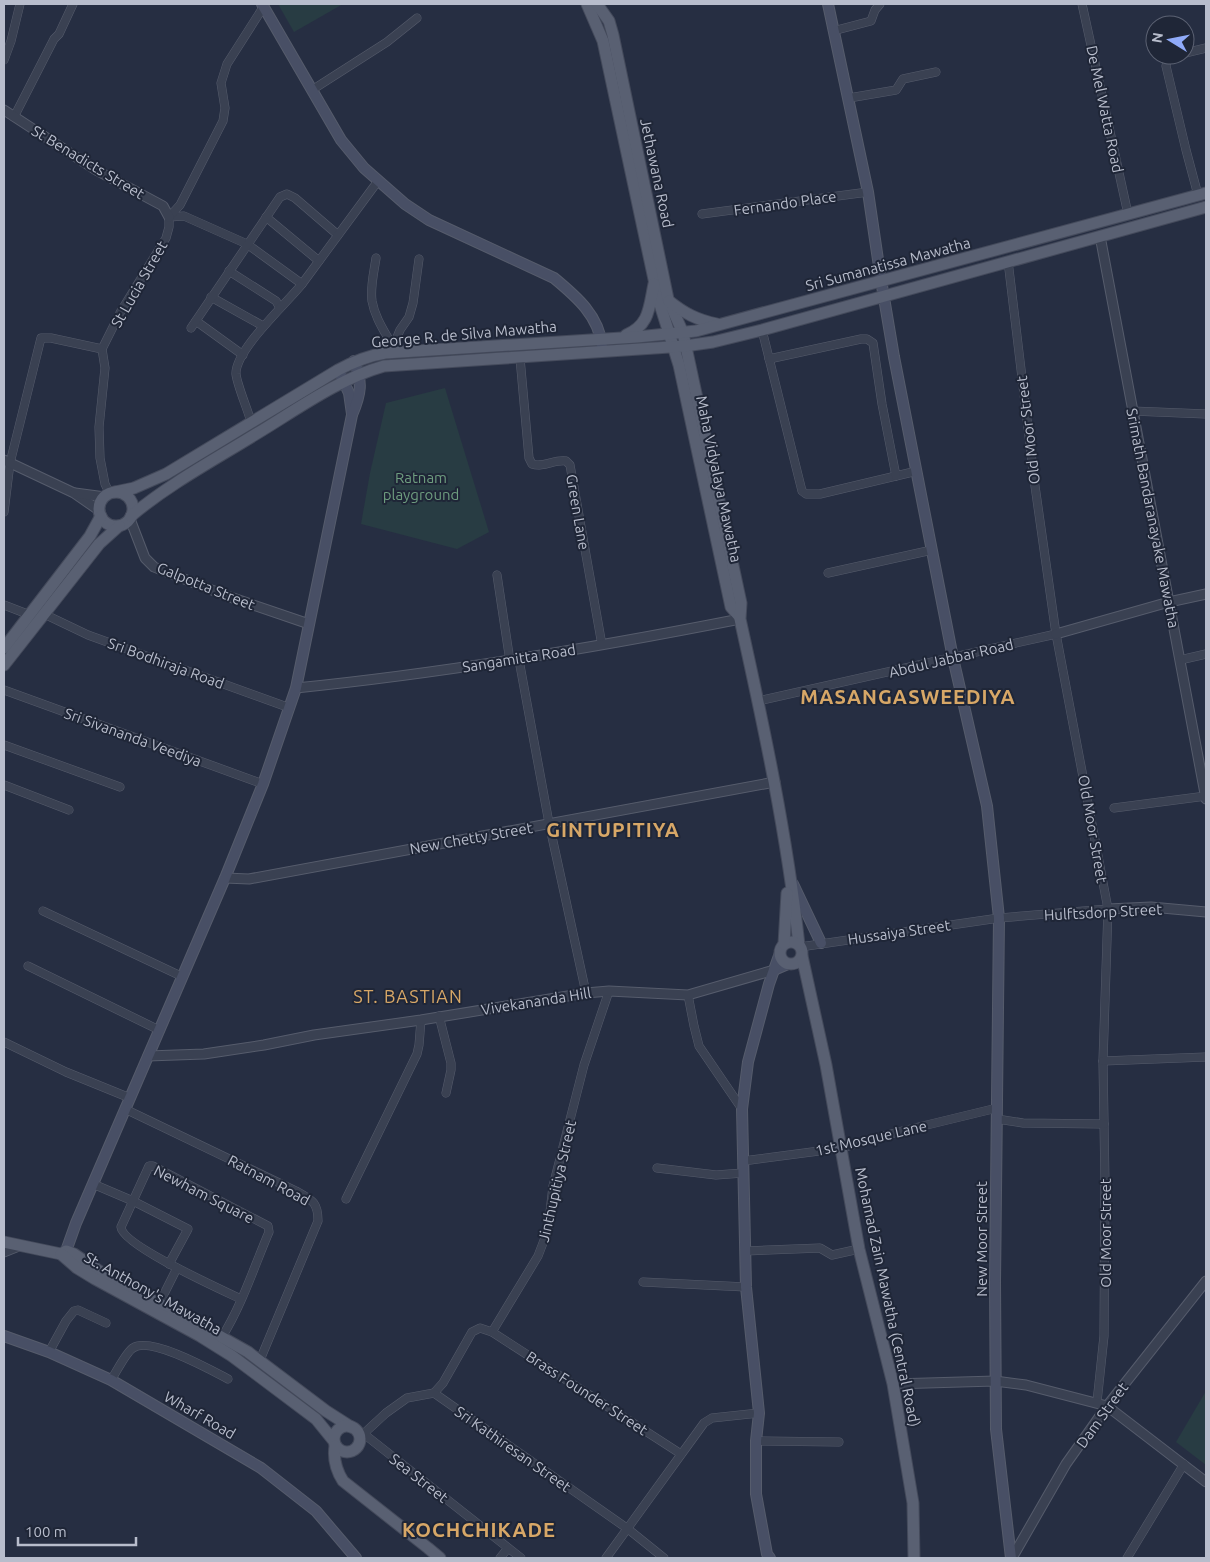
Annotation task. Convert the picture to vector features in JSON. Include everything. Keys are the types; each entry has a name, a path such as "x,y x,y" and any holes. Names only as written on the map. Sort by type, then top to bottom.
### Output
{"main road":[{"name":"New Moor Street","path":"828,4 868,192 881,280 953,658 987,806 999,918 996,1429 1011,1558"},
{"path":"263,5 341,140 364,168 405,204 429,220 554,278 572,292 594,318 601,338 603,352"},
{"name":"Jethawana Road","path":"595,7 658,298 670,333 680,346"},
{"name":"Jethawana Road","path":"595,7 609,22 613,35 668,300 682,333 680,346"},
{"name":"Sri Sumanatissa Mawatha","path":"670,333 682,333 723,325 881,280 1202,194"},
{"name":"George R. de Silva Mawatha","path":"130,517 174,484 344,382 384,366 603,352 712,342 762,330 1206,207"},
{"path":"620,337 640,328 645,321 654,281"},
{"path":"668,300 689,316 701,321 723,325"},
{"name":"George R. de Silva Mawatha","path":"110,494 134,488 166,474 338,370 354,361 373,355 392,350 670,333"},
{"name":"Maha Vidyalaya Mawatha","path":"680,346 731,606 740,617 775,782 800,949"},
{"path":"4,1242 64,1252 159,1030 184,977 263,784 296,688 352,415 358,402 361,386 360,375 354,361"},
{"path":"338,370 348,393 352,415"},
{"path":"4,648 90,536 100,514 102,501 110,494 121,493 130,500 132,505 130,517 99,544 4,665"},
{"path":"100,514 108,524 119,526"},
{"path":"789,874 821,943"},
{"name":"Maha Vidyalaya Mawatha","path":"782,949 789,874"},
{"path":"770,1558 767,1554 756,1494 758,1413 746,1287 742,1110 748,1062 774,970 782,949 790,942 800,949 795,963 774,970"},
{"path":"782,949 782,960 788,964"},
{"name":"Mohamad Zain Mawatha (Central Road)","path":"800,949 842,1148 859,1249 892,1384 913,1503 914,1558"},
{"path":"75,1227 74,1246 82,1259"},
{"name":"St. Anthony's Mawatha","path":"64,1252 82,1259 114,1281 260,1360 351,1427"},
{"name":"St. Anthony's Mawatha","path":"64,1252 71,1263 120,1294 225,1351 316,1419 337,1446"},
{"name":"Wharf Road","path":"4,1336 49,1352 111,1380 261,1468 316,1511 356,1558"},
{"path":"337,1446 351,1452 360,1443 362,1435 351,1427 343,1426 334,1436 341,1466 349,1486 440,1558"}],"street":[{"path":"4,60 20,4"},
{"path":"14,117 73,4"},
{"path":"833,31 871,21 875,10 880,4"},
{"name":"De Mel Watta Road","path":"1082,4 1128,214"},
{"name":"St Lucia Street","path":"102,349 121,311 166,238 169,217 180,205 223,121 226,108 222,83 227,64 263,5"},
{"path":"312,90 387,42 417,18"},
{"path":"1166,65 1202,194"},
{"path":"849,98 896,90 903,79 936,72"},
{"name":"St Benadicts Street","path":"4,110 96,170 163,206 169,217"},
{"path":"251,422 236,374 238,364 263,326 302,284 378,181"},
{"name":"Fernando Place","path":"702,214 868,192"},
{"path":"243,355 194,324 280,197 287,194 295,198 338,235"},
{"path":"169,217 184,216 247,244 302,284"},
{"path":"266,217 319,260"},
{"name":"Srimath Bandaranayake Mawatha","path":"1100,236 1206,798"},
{"path":"376,258 372,300 378,320 392,350"},
{"path":"392,350 411,310 419,259"},
{"name":"Old Moor Street","path":"1008,261 1035,486 1056,634 1108,909 1103,1061 1104,1336 1097,1402"},
{"path":"229,271 276,301 280,308"},
{"path":"211,297 263,326"},
{"path":"762,330 802,491 806,494 820,494 917,471"},
{"path":"4,512 7,461 41,338 50,338 102,349 105,368 99,427 100,458 104,484 110,494"},
{"path":"769,359 861,339 867,339 873,343 882,404 896,476"},
{"name":"Green Lane","path":"520,358 529,460 532,464 536,465 561,460 566,461 570,465 602,645"},
{"path":"1132,411 1206,414"},
{"path":"7,461 74,494 100,514"},
{"path":"74,494 110,494"},
{"name":"Galpotta Street","path":"130,517 145,558 154,567 227,596 309,624"},
{"path":"828,573 932,550"},
{"path":"497,575 586,992"},
{"path":"1056,634 1169,602 1206,594"},
{"path":"4,605 30,615"},
{"name":"Sri Bodhiraja Road","path":"44,614 88,635 290,708"},
{"name":"Sangamitta Road","path":"296,688 381,679 514,660 602,645 740,617"},
{"name":"Abdul Jabbar Road","path":"758,701 1056,634"},
{"path":"1180,660 1206,654"},
{"name":"Sri Sivananda Veediya","path":"4,690 263,784"},
{"path":"4,744 120,787"},
{"name":"New Chetty Street","path":"225,878 249,879 775,782"},
{"path":"4,785 69,810"},
{"path":"1114,808 1206,798"},
{"name":"Hulftsdorp Street","path":"999,918 1108,909 1151,908 1206,912"},
{"path":"43,911 184,977"},
{"name":"Hussaiya Street","path":"800,949 821,943 999,918"},
{"path":"28,966 159,1030"},
{"name":"Vivekananda Hill","path":"148,1056 204,1054 586,992 688,995 774,970"},
{"name":"Jinthupitiya Street","path":"492,1332 544,1243 551,1213 553,1186 584,1066 609,992"},
{"path":"688,995 700,1046 742,1110"},
{"path":"439,1016 451,1063 446,1093"},
{"path":"346,1199 417,1054 421,1020"},
{"path":"4,1042 66,1072 130,1098"},
{"path":"1103,1061 1206,1057"},
{"name":"1st Mosque Lane","path":"743,1161 842,1148 997,1108"},
{"name":"Ratnam Road","path":"125,1109 296,1191 312,1200 316,1205 318,1222 260,1360"},
{"path":"997,1119 1023,1123 1104,1124"},
{"name":"Newham Square","path":"222,1338 230,1324 241,1299 269,1232 268,1226 153,1166 149,1166 121,1231 143,1249 169,1264 241,1299"},
{"path":"657,1168 716,1175 743,1173"},
{"path":"94,1184 188,1228 169,1264"},
{"path":"4,1252 19,1246"},
{"path":"745,1251 820,1248 832,1255 859,1249"},
{"path":"159,1304 178,1268"},
{"name":"Dam Street","path":"1011,1558 1066,1464 1107,1406 1206,1281"},
{"path":"643,1282 746,1287"},
{"path":"49,1352 66,1321 74,1311 78,1310 106,1323"},
{"path":"362,1435 386,1413 407,1398 434,1393 443,1383 472,1332 480,1328 492,1332"},
{"name":"Brass Founder Street","path":"492,1332 681,1454"},
{"path":"111,1380 132,1348 141,1345 164,1349 228,1379"},
{"path":"892,1384 995,1381 1026,1385 1097,1402 1107,1406 1206,1482"},
{"name":"Sri Kathiresan Street","path":"434,1393 628,1529 664,1558"},
{"path":"606,1558 704,1423 712,1418 758,1413"},
{"name":"Sea Street","path":"362,1435 521,1558"},
{"path":"756,1441 839,1442"},
{"path":"1127,1558 1184,1464"},
{"path":"500,1558 508,1548"}],"green space":[{"path":"278,4 343,4 294,32"},
{"name":"Ratnam playground","path":"445,388 489,532 457,549 361,524 370,473 386,403"},
{"path":"1206,1391 1206,1465 1176,1442"}],"district":[{"name":"MASANGASWEEDIYA","path":"908,696"},
{"name":"GINTUPITIYA","path":"613,829"},
{"name":"ST. BASTIAN","path":"408,996"},
{"name":"KOCHCHIKADE","path":"479,1529"}]}
